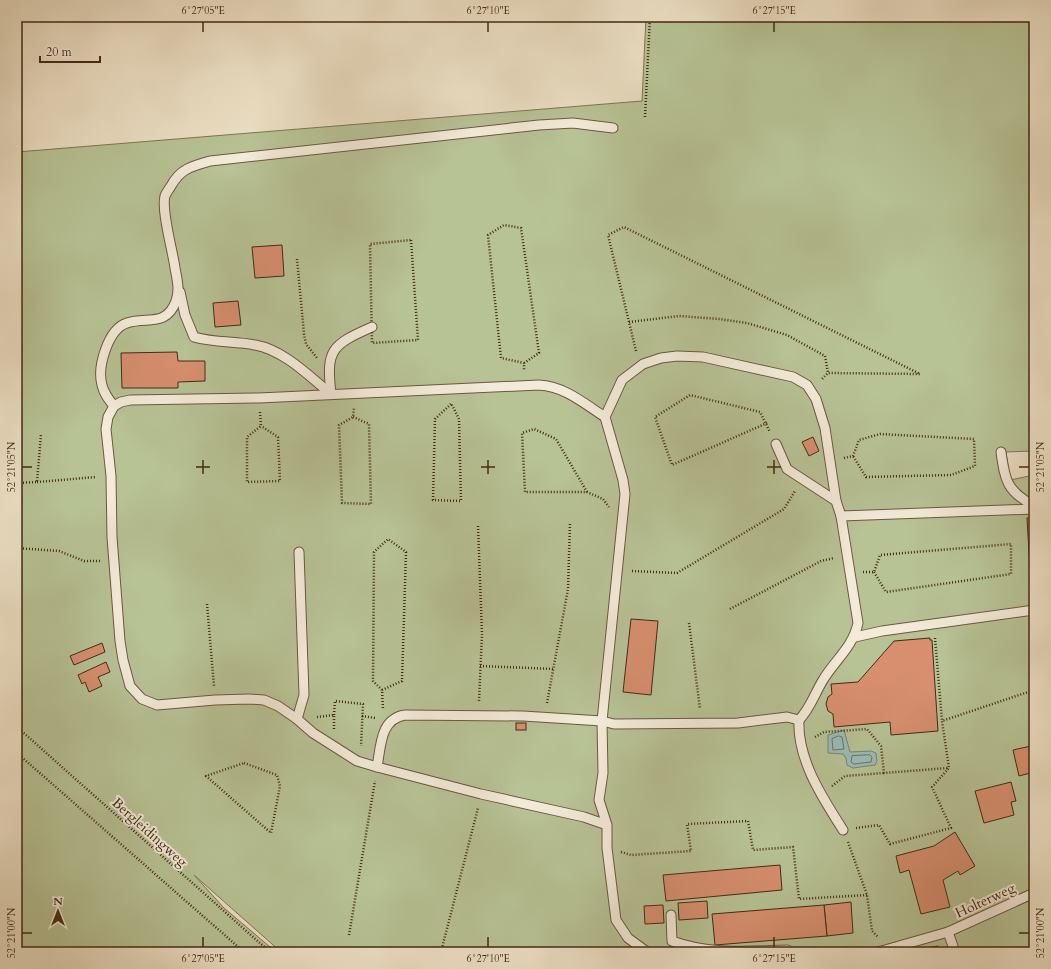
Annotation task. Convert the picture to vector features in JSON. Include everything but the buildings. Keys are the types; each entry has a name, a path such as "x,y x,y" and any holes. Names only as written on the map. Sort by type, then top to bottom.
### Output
{"lane":[{"path":"331,394 286,359 269,349 254,344 211,342 194,337 185,315 166,214 165,197 177,176 192,166 210,161 538,125 574,123 613,128"},
{"path":"114,406 105,394 102,384 102,368 107,344 114,331 127,322 157,320 170,310 176,301 179,288"},
{"path":"331,394 328,369 332,352 345,339 372,327"},
{"path":"647,952 628,938 616,920 607,848 606,824 599,800 603,773 602,721 625,494 623,480 605,417 622,380 643,364 661,358 677,356 703,357 793,377 801,381 812,390 825,428 836,500 841,516 848,554 858,623 855,637 823,679 804,714 799,720 800,745 821,795 843,830"},
{"path":"605,417 561,389 551,386 525,386 452,388 259,398 130,400 121,402 114,406 108,417 106,429 111,476 114,562 123,660 130,686 142,699 157,706 215,700 264,700 278,706 297,719 313,733 357,762 481,794 584,817 606,824"},
{"path":"776,444 787,469 836,500"},
{"path":"1001,452 1007,484 1025,501 1034,507"},
{"path":"841,516 1034,507"},
{"path":"297,719 304,695 299,552"},
{"path":"855,637 1034,610"},
{"path":"377,767 385,728 389,722 397,716 405,715 478,717 522,716 602,721 614,724 702,724 757,722 788,717 799,720"},
{"name":"Holterweg","path":"878,952 948,932 1034,892"},
{"path":"671,915 672,941 685,946 717,952 787,950 792,952"},
{"name":"Holterweg","path":"948,932 955,952"}],"path":[{"path":"645,117 650,17"},
{"path":"504,226 521,228 539,353 524,363 500,358 488,234 504,226"},
{"path":"643,364 634,349 608,235 624,227 920,374 828,373 812,390"},
{"path":"411,240 418,340 372,343 372,327 370,244 411,240"},
{"path":"297,259 306,344 311,352 328,369"},
{"path":"628,322 679,316 747,323 787,335 825,356 828,373"},
{"path":"524,363 525,386"},
{"path":"451,404 435,419 433,500 461,500 459,419 451,404 452,388"},
{"path":"353,417 355,393"},
{"path":"690,394 760,412 766,423 672,465 655,417 690,394"},
{"path":"259,398 261,426"},
{"path":"353,417 369,424 371,504 342,503 339,425 353,417"},
{"path":"261,426 278,438 280,481 247,482 247,438 261,426"},
{"path":"587,492 556,439 534,429 522,433 525,492 587,492 603,499"},
{"path":"37,482 42,434"},
{"path":"880,434 974,440 975,466 951,475 866,477 853,456 858,440 880,434"},
{"path":"830,462 853,456"},
{"path":"17,483 111,476"},
{"path":"638,572 677,573 784,509 802,478"},
{"path":"549,693 568,589 570,522"},
{"path":"478,526 482,634 478,717"},
{"path":"382,690 402,681 406,552 388,539 374,552 373,681 382,690 383,713 389,722"},
{"path":"1011,544 1011,574 886,592 874,572 880,555 1011,544"},
{"path":"17,548 59,551 84,561 114,562"},
{"path":"730,608 821,561 848,554"},
{"path":"851,572 874,572"},
{"path":"207,604 215,700"},
{"path":"689,623 702,724"},
{"path":"891,949 872,930 867,895 843,830 879,824 890,844 951,828 932,787 948,768 942,721 934,624"},
{"path":"480,666 554,669"},
{"path":"942,721 1034,690"},
{"path":"334,738 335,701 363,704 361,749 356,749"},
{"path":"297,719 334,714"},
{"name":"Bergleidingweg","path":"17,727 270,952"},
{"path":"800,745 824,732 867,729 881,746 884,773"},
{"name":"Bergleidingweg","path":"17,753 244,952"},
{"path":"244,764 277,775 280,786 271,833 206,776 244,764"},
{"path":"349,935 377,767"},
{"path":"821,795 845,776 948,768"},
{"path":"441,952 479,806"},
{"path":"607,848 631,855 690,851 687,824 748,821 753,850 793,847 799,899 867,895"}],"green space":[{"path":"646,17 1034,17 1034,451 1006,452 1010,480 1034,475 1034,952 281,952 194,875 224,908 276,952 17,952 17,152 642,101"}],"water":[{"path":"844,730 850,752 871,751 876,753 877,761 875,765 853,768 847,765 846,758 843,754 828,753 828,735"}]}
